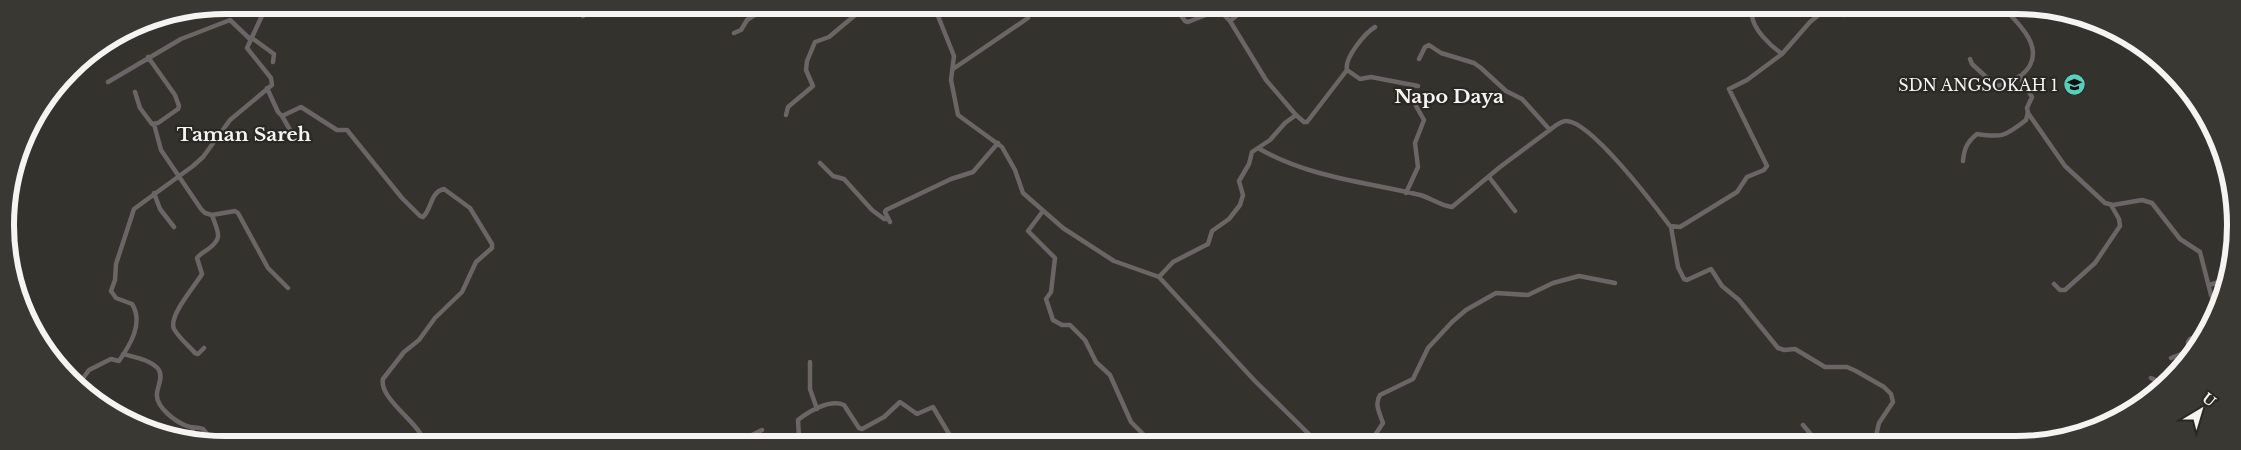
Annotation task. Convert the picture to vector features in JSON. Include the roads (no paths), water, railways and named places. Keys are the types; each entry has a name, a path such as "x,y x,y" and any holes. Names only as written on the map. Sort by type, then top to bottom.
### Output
{"street":[{"path":"82,380 89,370 110,359 118,361 134,333 137,319 132,304 116,298 112,294 116,277 115,268 131,212 143,200 203,156 230,120 272,85 272,80 248,50 263,14"},
{"path":"734,33 742,30 747,20 756,14"},
{"path":"786,115 788,106 813,86 806,70 807,61 815,42 829,38 857,14"},
{"path":"937,14 952,50 952,86 958,115 998,143 1015,170 1023,192 1063,228 1114,261 1159,276 1254,380 1311,436"},
{"path":"953,69 1028,18 1028,14"},
{"path":"1180,14 1186,22 1208,14"},
{"path":"1223,14 1230,22 1266,80 1304,122 1307,122 1347,70 1347,61 1362,40 1375,27"},
{"path":"1230,22 1239,14"},
{"path":"1752,14 1753,21 1767,40 1782,54"},
{"path":"1671,227 1682,226 1737,192 1747,177 1766,168 1766,164 1729,89 1747,80 1782,54 1810,22 1820,14"},
{"path":"1970,59 1994,85 2003,86 2020,76 2031,64 2033,51 2024,30 2009,14"},
{"path":"108,82 181,39 230,20 252,39 274,54 273,62"},
{"path":"1420,59 1425,47 1429,45 1441,53 1474,63 1487,72 1506,91 1522,99 1550,130"},
{"path":"148,57 175,95 179,106 174,113 154,124"},
{"path":"1347,70 1360,78 1371,77 1418,86"},
{"path":"1964,161 1965,147 1977,134 2000,137 2026,120 2032,97 2020,76"},
{"path":"267,88 278,112 293,135 298,138"},
{"path":"135,92 140,108 154,124 161,150 203,212 212,215 238,213 268,268 288,288"},
{"path":"1406,192 1418,168 1415,143 1424,120 1416,106"},
{"path":"282,116 301,107 336,130 347,130 402,198 420,216 427,214 436,193 444,189 470,208 492,244 492,248 476,262 462,292 435,318 419,340 404,352 382,379 382,384 389,398 420,433 417,436"},
{"path":"2028,112 2065,166 2097,197 2111,205 2119,219 2120,226 2098,259 2065,290 2060,290 2054,284"},
{"path":"1159,276 1174,262 1208,244 1212,231 1229,219 1236,211 1243,195 1239,181 1249,164 1252,152 1270,140 1285,123 1296,115"},
{"path":"1258,148 1296,167 1367,185 1406,192 1433,199 1452,207 1550,130 1565,121 1581,128 1614,157 1671,227 1678,267 1684,279 1687,280 1710,269 1722,286 1739,300 1778,348 1784,350 1796,349 1827,367 1849,368 1868,377 1891,394 1893,402 1880,423 1876,436"},
{"path":"820,163 833,176 844,179 872,210 889,221 886,210 951,179 973,172 998,143"},
{"path":"1489,177 1514,211"},
{"path":"154,193 160,209 174,227"},
{"path":"2111,205 2142,200 2154,204 2180,239 2200,252 2214,300"},
{"path":"1043,211 1028,230 1055,258 1051,292 1046,299 1053,320 1062,325 1070,325 1085,340 1096,362 1112,378 1131,422 1145,436"},
{"path":"204,348 198,354 195,353 173,327 178,309 202,274 197,258 219,240 212,215"},
{"path":"1374,436 1383,423 1378,411 1377,398 1381,393 1413,379 1428,348 1466,310 1496,293 1528,295 1553,283 1579,276 1615,283"},
{"path":"2209,285 2219,282"},
{"path":"2189,347 2188,342 2195,337"},
{"path":"2171,358 2185,353"},
{"path":"123,354 149,362 158,369 161,379 157,392 159,403 178,421 193,428 203,429 208,436"},
{"path":"810,362 810,392 817,409"},
{"path":"2151,378 2158,381"},
{"path":"799,436 798,420 832,403 844,405 859,428 862,429 884,417 900,402 917,414 933,407 950,436"},
{"path":"1803,425 1812,436"},
{"path":"192,433 193,428"},
{"path":"750,436 762,430"}],"place":[{"name":"SDN ANGSOKAH 1","path":"2074,85"}],"district":[{"name":"Napo Daya","path":"1449,96"},
{"name":"Taman Sareh","path":"244,134"}]}
